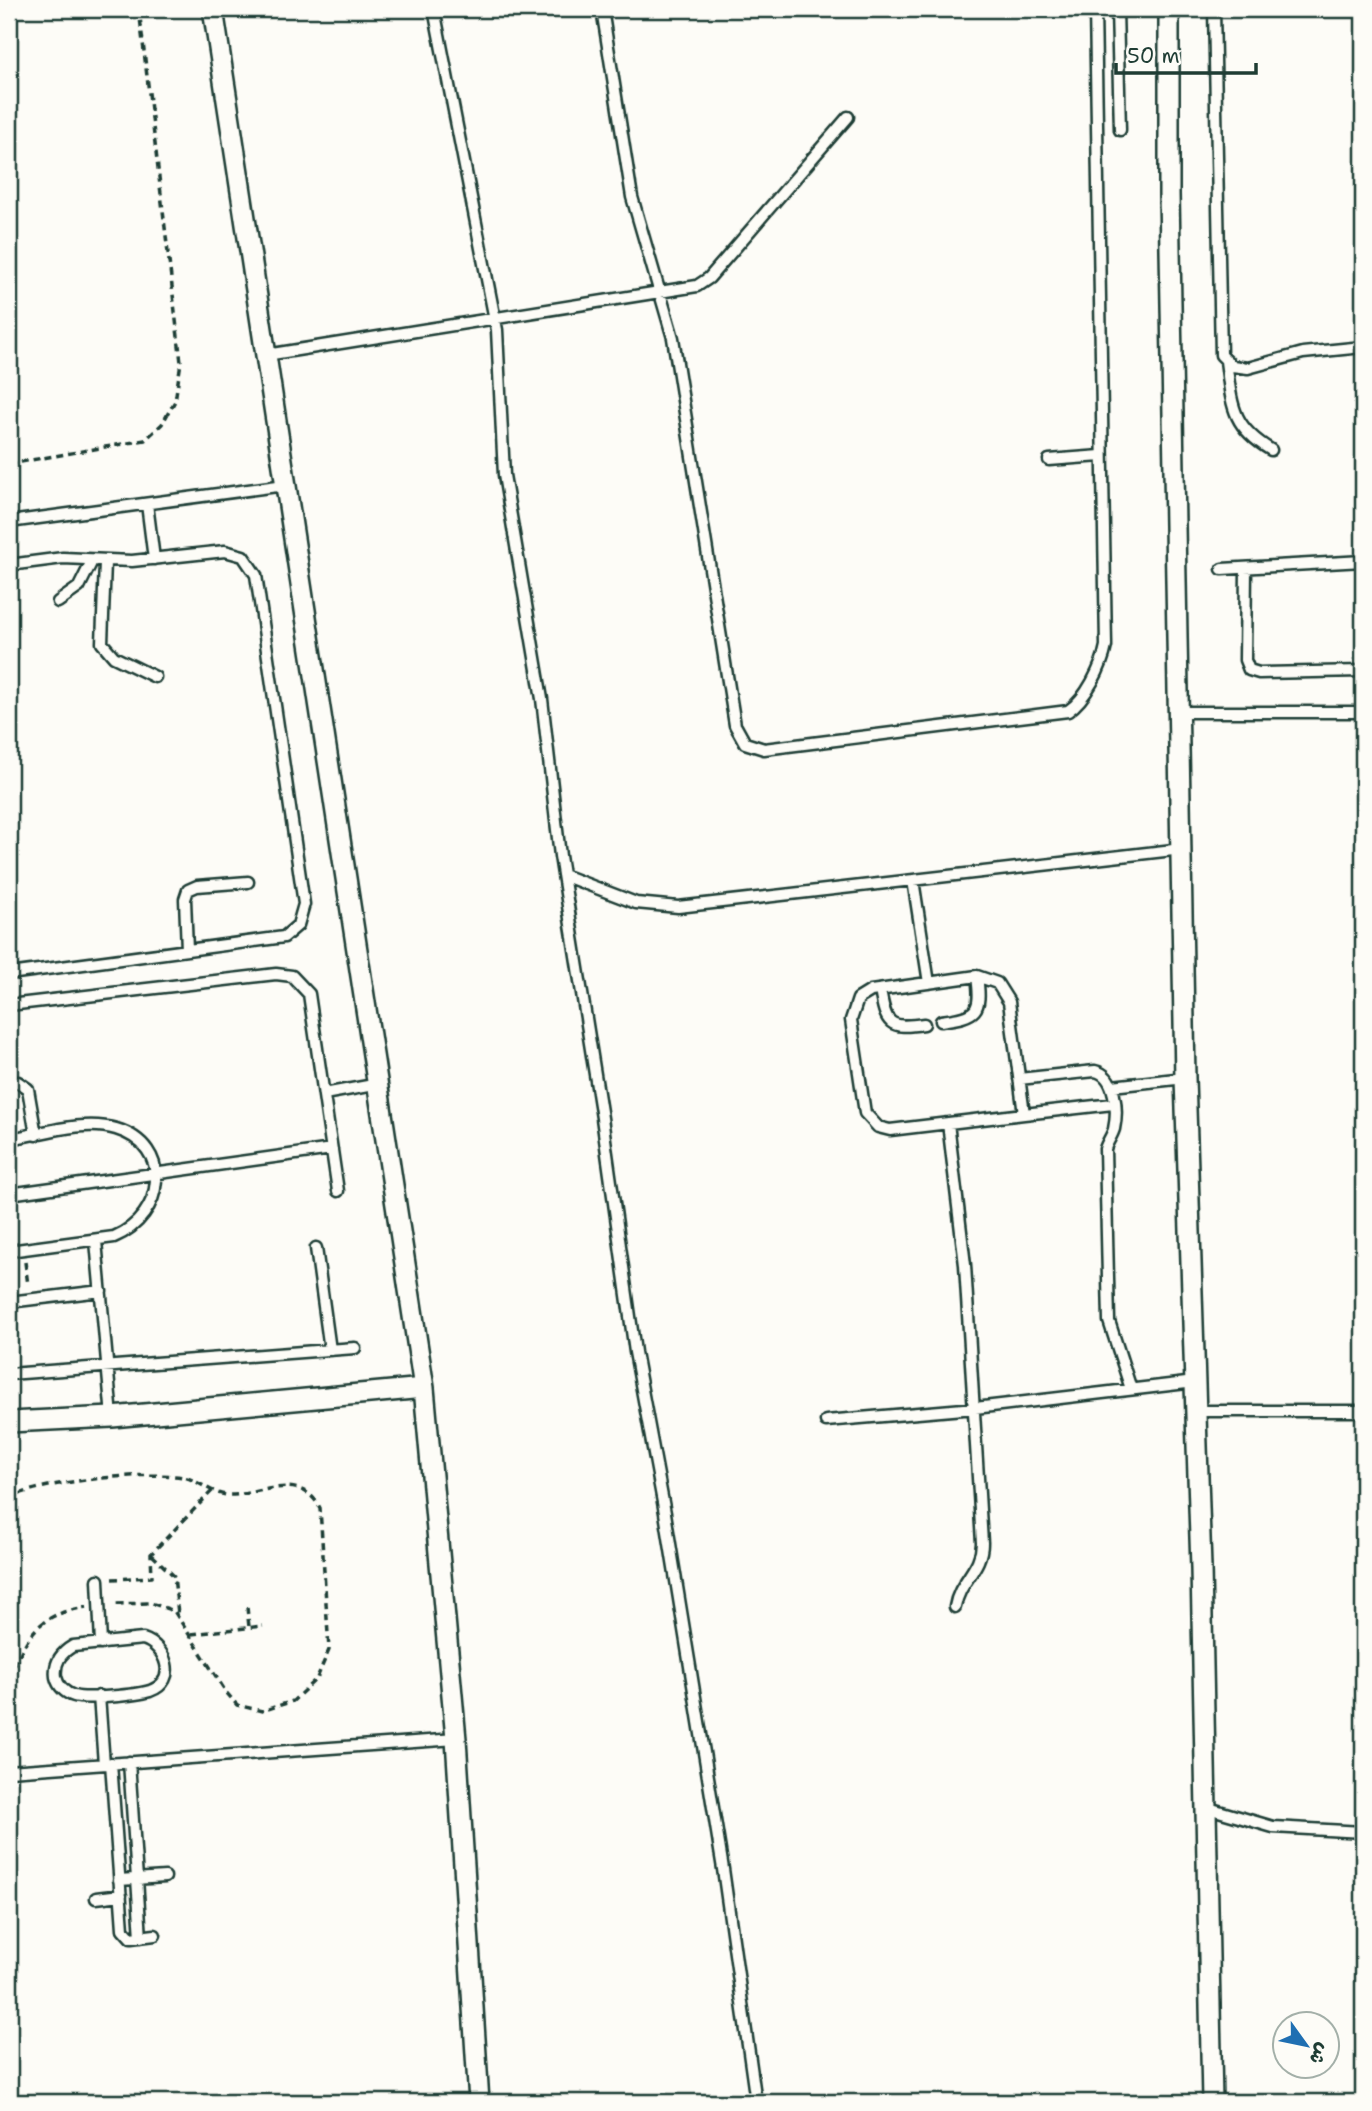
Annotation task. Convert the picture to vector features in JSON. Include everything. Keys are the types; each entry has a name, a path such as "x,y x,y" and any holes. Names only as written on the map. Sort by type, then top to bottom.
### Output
{"street":[{"path":"213,9 424,1388 456,1740 479,2102"},
{"path":"1169,9 1170,246 1185,1078 1196,1411 1212,2102"},
{"path":"9,1422 111,1417 424,1388"}],"lane":[{"path":"434,9 495,318 504,475 542,699 563,875 602,1118 625,1287 671,1550 756,2102"},
{"path":"602,9 628,176 673,338 735,725 740,738 757,749 1062,712 1073,708 1100,667 1106,646 1095,9"},
{"path":"1117,9 1120,130"},
{"path":"1214,9 1219,347 1226,361 1237,420 1246,432 1271,450"},
{"path":"267,355 691,288 709,278 848,117"},
{"path":"1226,361 1232,366 1248,368 1303,353 1363,347"},
{"path":"1049,460 1101,457"},
{"path":"9,522 285,485"},
{"path":"147,504 154,559"},
{"path":"9,565 63,558 105,562 232,551 243,556 254,569 304,905 298,925 284,937 9,974"},
{"path":"58,602 79,587 92,561"},
{"path":"1222,569 1363,561"},
{"path":"105,562 102,643 114,657 155,677"},
{"path":"1246,568 1245,660 1249,670 1259,673 1363,671"},
{"path":"1180,712 1363,712"},
{"path":"563,875 619,898 657,906 678,907 1182,849"},
{"path":"913,880 929,983"},
{"path":"187,950 185,899 188,890 197,886 248,883"},
{"path":"9,1005 276,974 292,976 309,994 338,1191"},
{"path":"941,1021 965,1018 976,1010 980,997 977,976"},
{"path":"1024,1114 1006,995 997,984 977,976 864,994 852,1013 865,1113 872,1124 884,1129 948,1123 1113,1104"},
{"path":"880,990 885,1015 892,1024 903,1027 924,1024"},
{"path":"1019,1079 1095,1071 1108,1077 1112,1086 1114,1130 1105,1149 1108,1306 1112,1336 1131,1390"},
{"path":"1112,1086 1185,1078"},
{"path":"9,1082 18,1082 29,1089 36,1135"},
{"path":"324,1094 379,1084"},
{"path":"948,1123 965,1265 982,1551 976,1568 959,1590 955,1607"},
{"path":"9,1139 75,1128 114,1128 142,1145 156,1174 154,1198 142,1220 130,1231 96,1241 9,1251"},
{"path":"9,1194 332,1149"},
{"path":"96,1241 111,1417"},
{"path":"316,1248 330,1350"},
{"path":"9,1302 100,1291"},
{"path":"9,1374 355,1348"},
{"path":"826,1421 975,1408 1195,1382"},
{"path":"1196,1411 1363,1411"},
{"path":"98,1580 101,1644"},
{"path":"143,1639 159,1647 167,1662 163,1680 149,1691 99,1696 78,1697 62,1689 56,1674 56,1665 65,1650 73,1646 143,1639"},
{"path":"99,1696 125,1933 131,1938 155,1935"},
{"path":"9,1771 456,1740"},
{"path":"129,1762 141,1937"},
{"path":"1205,1807 1262,1825 1363,1832"},
{"path":"119,1881 165,1877"},
{"path":"96,1898 121,1895"}],"path":[{"path":"9,464 145,440 162,424 176,401 181,362 139,9"},
{"path":"959,9 988,13 1013,9"},
{"path":"23,1249 30,1299"},
{"path":"9,1499 26,1490 131,1477 184,1477 231,1495 293,1487 306,1491 317,1501 322,1518 329,1650 323,1669 302,1695 271,1709 253,1711 230,1699 191,1634 178,1615 169,1608 151,1603 99,1605 66,1610 46,1619 23,1644 9,1677"},
{"path":"98,1580 152,1577 151,1554 213,1490"},
{"path":"151,1554 174,1576 178,1615"},
{"path":"247,1607 249,1627"},
{"path":"191,1634 263,1626"}]}
